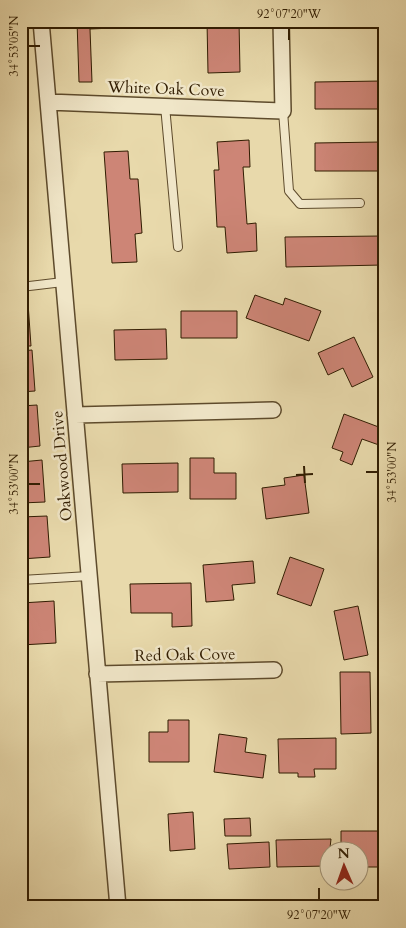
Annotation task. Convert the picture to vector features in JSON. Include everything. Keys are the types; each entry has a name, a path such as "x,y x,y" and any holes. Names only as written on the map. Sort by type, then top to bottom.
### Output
{"street":[{"name":"Oakwood Drive","path":"40,21 118,907"},
{"path":"281,21 283,111"},
{"name":"White Oak Cove","path":"48,102 283,111"},
{"path":"75,415 273,410"},
{"name":"Red Oak Cove","path":"97,674 274,670"}],"lane":[{"path":"165,106 178,247"},
{"path":"283,111 289,191 300,204 360,203"},
{"path":"21,287 63,282"},
{"path":"21,580 89,576"}],"building":[{"path":"77,21 113,21 113,28 90,29 92,82 79,82"},
{"path":"207,21 239,21 240,72 208,73"},
{"path":"382,81 383,109 315,109 315,82"},
{"path":"249,140 250,167 243,167 247,224 256,223 257,251 227,253 225,227 217,227 214,170 219,170 217,142"},
{"path":"381,142 381,171 315,171 315,143"},
{"path":"128,151 130,179 138,179 142,233 135,234 137,262 112,263 104,152"},
{"path":"382,236 383,265 286,267 285,237"},
{"path":"255,295 283,305 285,298 321,311 309,341 246,318"},
{"path":"28,303 31,346 21,346 21,304"},
{"path":"181,311 237,311 237,338 181,338"},
{"path":"166,329 167,359 115,360 114,330"},
{"path":"354,337 373,377 352,387 343,368 328,375 318,353"},
{"path":"32,350 35,391 21,392 21,351"},
{"path":"37,405 40,446 21,448 21,406"},
{"path":"344,414 384,429 379,445 362,439 352,465 340,460 343,452 332,448"},
{"path":"190,458 214,458 214,473 236,473 236,499 190,499"},
{"path":"42,460 45,502 21,503 21,462"},
{"path":"178,463 178,492 123,493 122,464"},
{"path":"304,475 309,513 266,519 262,488 285,485 284,478"},
{"path":"47,516 50,557 21,559 21,517"},
{"path":"290,557 324,569 311,606 277,594"},
{"path":"253,561 255,583 232,585 234,600 206,602 203,565"},
{"path":"191,583 192,626 172,627 172,613 131,613 130,584"},
{"path":"54,601 56,643 21,645 21,603"},
{"path":"358,606 368,655 344,660 334,611"},
{"path":"340,672 370,672 371,733 341,734"},
{"path":"168,720 189,720 189,762 149,762 149,732 168,732"},
{"path":"219,734 247,738 245,752 266,755 263,778 214,772"},
{"path":"336,738 336,769 314,769 315,777 298,777 298,773 279,773 278,739"},
{"path":"193,812 195,849 170,851 168,814"},
{"path":"250,818 251,836 225,836 224,819"},
{"path":"341,831 385,831 385,867 368,867 368,840 341,840"},
{"path":"331,839 318,840 318,866 277,867 276,840"},
{"path":"269,842 270,867 229,869 227,844"}]}
